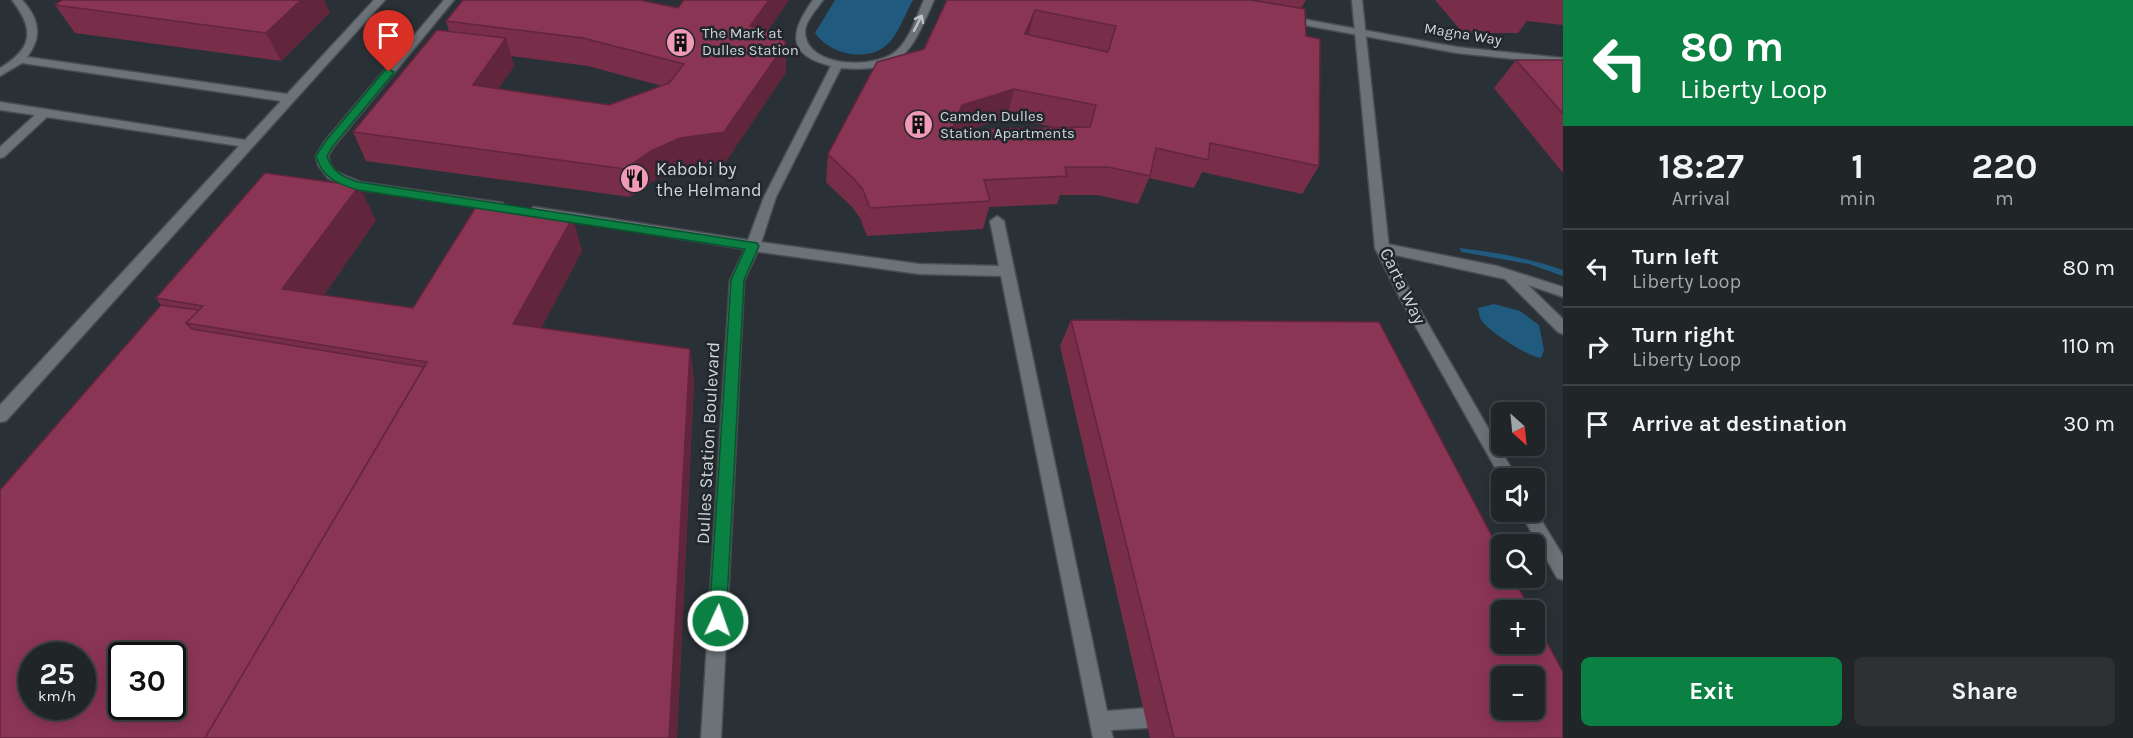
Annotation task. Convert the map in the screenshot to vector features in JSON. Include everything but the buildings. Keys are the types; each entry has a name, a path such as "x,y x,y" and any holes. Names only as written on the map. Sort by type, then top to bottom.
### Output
{"street":[{"path":"0,74 28,50 33,33 27,12 17,0"},
{"path":"0,417 288,98 380,0"},
{"path":"449,0 329,144 322,156 324,165 332,175 358,186 515,208 753,246 919,269 1007,271"},
{"path":"818,0 801,27 802,45 812,55 837,65 857,67 898,56 929,0"},
{"name":"Carta Way","path":"1357,0 1382,248 1410,304 1503,468"},
{"name":"Magna Way","path":"1270,16 1457,50 1563,61"},
{"path":"20,59 288,98"},
{"name":"Dulles Station Boulevard","path":"711,738 737,280 753,246 770,197 837,65"},
{"path":"0,106 248,144"},
{"path":"0,154 45,112"},
{"path":"996,221 1101,730 1146,718"},
{"path":"1382,248 1509,275 1563,292"},
{"path":"1509,275 1563,328"},
{"path":"1534,522 1563,572"}],"shaded area":[{"path":"835,0 913,0 899,29 885,46 875,52 853,54 831,47 815,33"},
{"path":"1459,248 1537,262 1563,270 1563,276 1529,264 1462,252"},
{"path":"1494,304 1520,311 1539,325 1544,350 1541,358 1508,342 1484,323 1480,318 1478,308"}],"place":[{"name":"The Mark at Dulles Station","path":"681,42"},
{"name":"Camden Dulles Station Apartments","path":"919,125"},
{"name":"Kabobi by the Helmand","path":"635,179"}],"route":[{"path":"389,72 329,144 322,156 324,165 332,175 342,181 358,186 556,214 753,246 737,280 718,621"}]}
